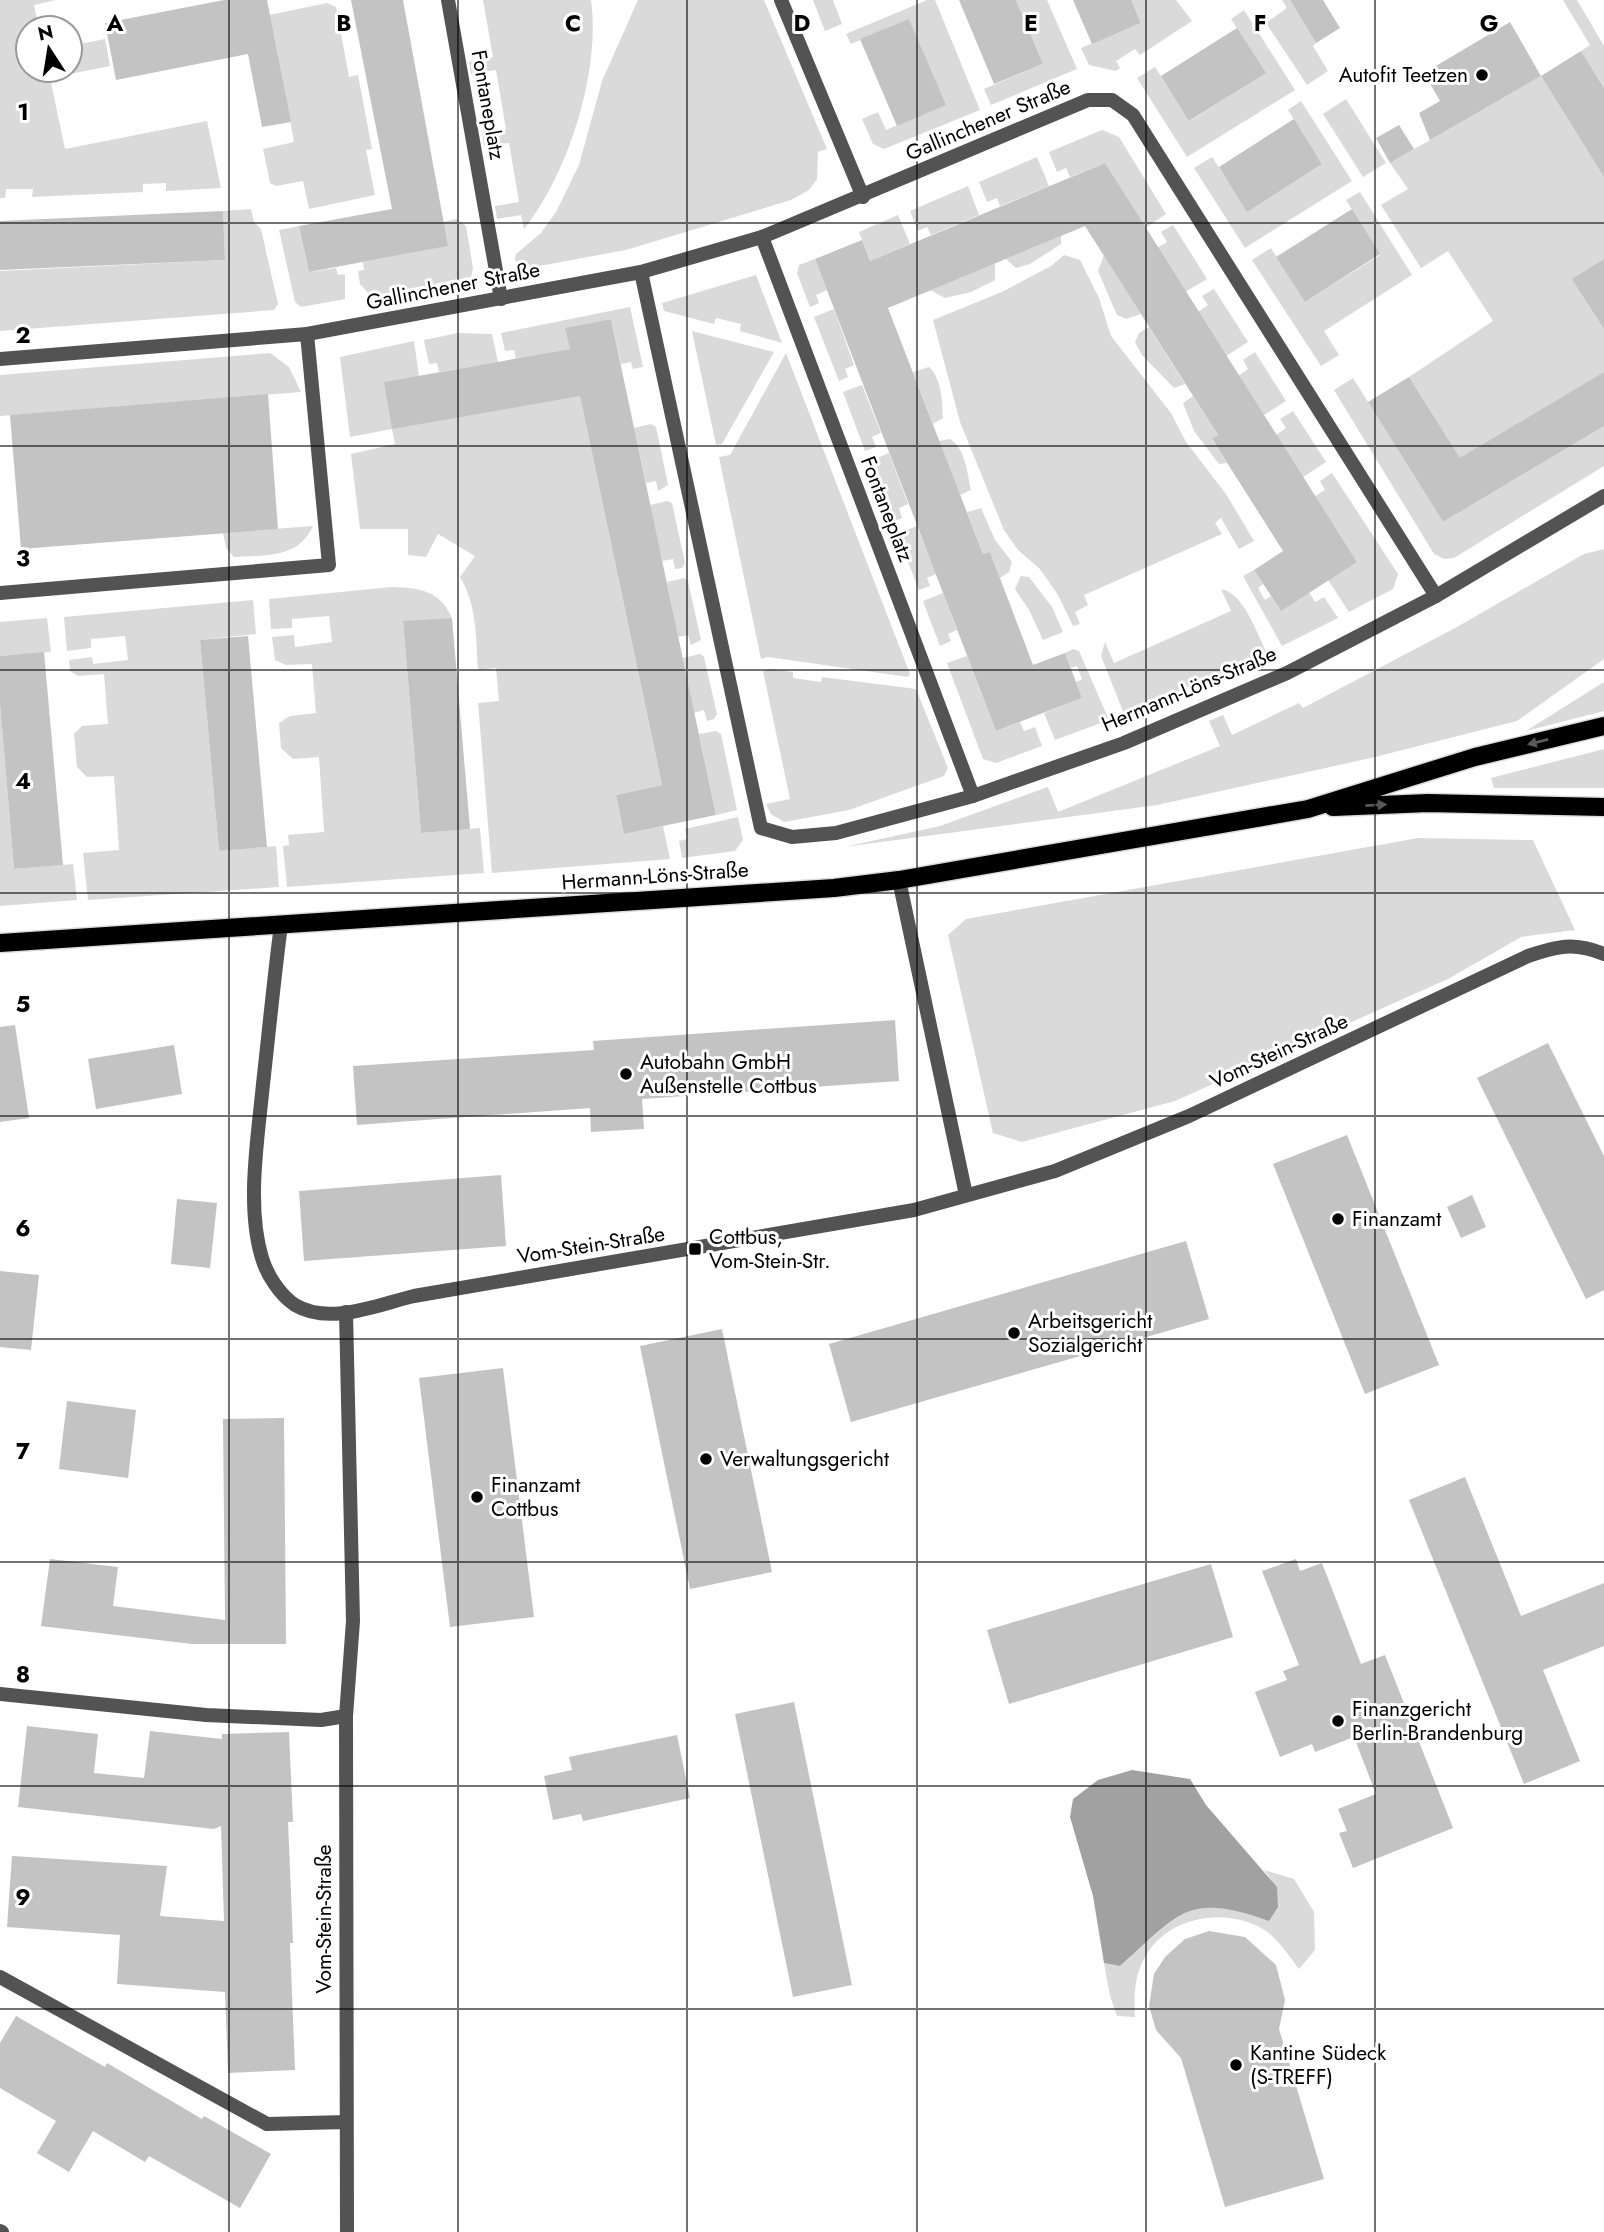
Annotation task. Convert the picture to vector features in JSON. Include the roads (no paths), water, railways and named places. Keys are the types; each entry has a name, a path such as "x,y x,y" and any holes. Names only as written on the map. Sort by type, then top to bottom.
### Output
{"main road":[{"name":"Hermann-Löns-Straße","path":"0,943 834,888 899,880 1308,808 1461,761 1604,726"},
{"name":"Hermann-Löns-Straße","path":"1308,808 1427,803 1604,807"}],"street":[{"name":"Fontaneplatz","path":"448,0 501,299"},
{"path":"780,0 863,197"},
{"name":"Gallinchener Straße","path":"0,359 307,334 641,272 762,237 863,197 1088,100 1112,100 1133,115 1436,596"},
{"name":"Fontaneplatz","path":"762,237 973,796"},
{"name":"Hermann-Löns-Straße","path":"641,272 761,828 792,837 836,833 973,796 1125,743 1287,673 1436,596 1604,496"},
{"path":"0,593 329,565 307,334"},
{"path":"899,880 967,1195"},
{"name":"Vom-Stein-Straße","path":"281,925 255,1163 257,1236 262,1259 274,1284 295,1305 320,1313 346,1312 414,1296 914,1210 1055,1171 1189,1116 1528,956 1554,947 1582,945 1604,954"},
{"name":"Vom-Stein-Straße","path":"346,1312 353,1621 346,1716 347,2232"},
{"path":"0,1694 206,1715 321,1720 346,1716"},
{"path":"0,1977 268,2124 346,2122"}],"place":[{"name":"Autofit Teetzen","path":"1482,75"},
{"name":"Autobahn GmbH Außenstelle Cottbus","path":"626,1074"},
{"name":"Finanzamt","path":"1338,1219"},
{"name":"Cottbus, Vom-Stein-Str.","path":"695,1249"},
{"name":"Arbeitsgericht Sozialgericht","path":"1014,1333"},
{"name":"Verwaltungsgericht","path":"706,1459"},
{"name":"Finanzamt Cottbus","path":"477,1497"},
{"name":"Finanzgericht Berlin-Brandenburg","path":"1338,1721"},
{"name":"Kantine Südeck (S-TREFF)","path":"1236,2065"}]}
